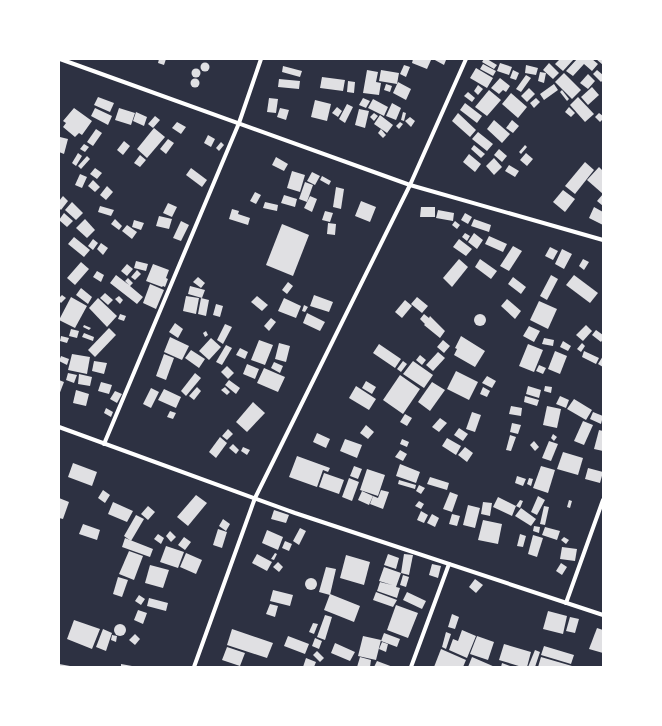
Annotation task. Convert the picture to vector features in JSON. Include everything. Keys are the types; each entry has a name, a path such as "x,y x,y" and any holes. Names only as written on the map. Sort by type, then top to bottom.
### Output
{"street":[{"path":"60,59 410,184 603,240"},
{"path":"104,444 239,123 261,59"},
{"path":"194,667 255,498 410,184 466,59"},
{"path":"59,428 255,498 603,615"},
{"path":"566,603 603,500"},
{"path":"411,667 449,564"}],"building":[{"path":"159,59 166,59 164,65 158,63"},
{"path":"413,59 431,60 427,69 412,63"},
{"path":"433,59 445,59 446,60 444,65"},
{"path":"484,59 487,59 497,65 494,69 482,62"},
{"path":"560,59 574,59 563,71 555,64"},
{"path":"577,59 592,59 598,64 592,71 584,64 573,76 566,71"},
{"path":"596,59 603,59 603,65"},
{"path":"203,63 207,63 209,67 207,71 203,71 201,69 201,65"},
{"path":"500,63 512,67 509,75 497,71"},
{"path":"549,63 559,73 553,79 543,70"},
{"path":"483,64 496,71 493,76 480,69"},
{"path":"404,65 410,67 406,77 400,74"},
{"path":"526,65 538,68 536,75 525,73"},
{"path":"283,66 302,71 300,77 282,72"},
{"path":"476,68 493,78 487,88 470,78"},
{"path":"194,69 198,69 200,73 198,77 194,77 192,75 192,71"},
{"path":"367,70 378,72 376,82 381,83 379,95 363,93"},
{"path":"381,70 399,73 397,84 379,81"},
{"path":"513,70 519,73 516,80 510,78"},
{"path":"597,70 603,75 603,80 601,82 593,74"},
{"path":"540,72 546,73 544,83 538,81"},
{"path":"564,73 581,90 572,99 555,82"},
{"path":"588,74 595,81 588,89 580,83"},
{"path":"526,75 531,78 521,92 516,89"},
{"path":"322,77 345,80 343,91 320,88"},
{"path":"500,78 510,86 506,92 503,90 499,94 491,88"},
{"path":"193,79 197,79 199,83 197,87 193,87 191,85 191,81"},
{"path":"279,79 300,81 299,89 278,87"},
{"path":"348,81 355,82 354,93 347,92"},
{"path":"398,82 411,89 406,100 393,93"},
{"path":"386,84 392,86 390,92 384,90"},
{"path":"554,84 558,90 544,100 540,94"},
{"path":"478,85 483,89 478,95 474,91"},
{"path":"592,87 599,95 588,105 581,97"},
{"path":"529,88 535,94 527,102 521,96"},
{"path":"489,90 501,100 487,116 475,107"},
{"path":"562,90 569,99 567,101 560,92"},
{"path":"468,92 475,98 472,102 464,96"},
{"path":"511,93 527,107 518,118 502,104"},
{"path":"98,97 114,103 110,112 94,105"},
{"path":"578,97 594,114 585,122 570,105"},
{"path":"269,98 278,99 276,113 267,112"},
{"path":"363,98 370,101 366,108 359,105"},
{"path":"536,98 540,102 534,108 530,103"},
{"path":"373,99 388,107 384,116 368,108"},
{"path":"315,100 331,104 327,121 311,117"},
{"path":"392,103 401,108 396,120 386,116"},
{"path":"465,103 482,116 477,123 460,110"},
{"path":"347,104 353,107 345,123 339,119"},
{"path":"337,107 342,111 338,117 332,113"},
{"path":"569,107 575,113 571,117 565,112"},
{"path":"74,108 92,121 82,135 79,133 75,137 63,127 66,123 63,121"},
{"path":"95,108 112,116 108,125 91,116"},
{"path":"119,108 135,113 131,125 115,120"},
{"path":"280,108 289,110 286,120 277,117"},
{"path":"359,109 369,111 365,128 355,125"},
{"path":"136,112 147,117 144,126 133,121"},
{"path":"403,112 406,113 404,121 401,120"},
{"path":"374,113 378,116 374,121 370,117"},
{"path":"458,113 476,130 470,137 452,121"},
{"path":"599,113 603,116 603,119 600,122 595,117"},
{"path":"380,115 393,125 387,133 374,124"},
{"path":"155,116 160,120 153,128 148,124"},
{"path":"410,117 415,121 411,127 405,121"},
{"path":"494,120 510,134 502,143 487,129"},
{"path":"512,120 519,126 513,133 506,128"},
{"path":"177,122 186,127 181,134 172,128"},
{"path":"400,122 403,124 399,129 396,126"},
{"path":"154,128 165,137 147,158 137,149"},
{"path":"96,129 102,133 93,146 87,142"},
{"path":"381,129 386,135 383,138 378,133"},
{"path":"478,132 493,144 487,151 472,139"},
{"path":"208,135 215,139 211,147 204,143"},
{"path":"60,137 68,139 64,154 59,152"},
{"path":"168,139 174,143 166,154 160,149"},
{"path":"124,141 130,146 123,155 117,150"},
{"path":"221,142 224,145 219,151 216,148"},
{"path":"84,144 89,147 85,152 80,149"},
{"path":"474,145 485,154 481,158 471,149"},
{"path":"525,145 527,147 521,154 519,152"},
{"path":"499,149 507,156 502,162 494,155"},
{"path":"78,153 82,156 76,166 72,163"},
{"path":"526,153 533,159 527,166 520,160"},
{"path":"469,154 481,164 475,172 463,162"},
{"path":"140,155 146,160 140,167 134,163"},
{"path":"87,156 90,159 81,169 78,166"},
{"path":"276,157 288,164 284,171 272,165"},
{"path":"494,158 502,167 494,175 486,166"},
{"path":"585,162 594,170 575,194 565,186"},
{"path":"509,165 519,171 515,177 505,171"},
{"path":"599,167 603,171 603,194 587,180"},
{"path":"95,168 102,173 97,179 90,174"},
{"path":"191,168 207,180 202,187 186,175"},
{"path":"292,171 305,175 300,192 287,188"},
{"path":"312,172 320,176 315,185 307,181"},
{"path":"80,174 87,177 82,188 75,185"},
{"path":"322,176 331,181 329,185 320,180"},
{"path":"93,180 100,187 95,192 88,186"},
{"path":"305,182 313,185 307,202 299,199"},
{"path":"107,186 113,192 106,200 100,195"},
{"path":"336,187 344,189 341,209 333,207"},
{"path":"563,190 575,199 565,212 553,202"},
{"path":"255,192 261,195 256,204 250,201"},
{"path":"603,194 603,206 597,201"},
{"path":"284,195 297,199 295,207 281,203"},
{"path":"63,196 68,201 61,210 59,208 59,201"},
{"path":"310,196 317,199 312,212 304,208"},
{"path":"361,201 376,207 370,222 355,216"},
{"path":"72,202 83,213 76,220 65,210"},
{"path":"265,202 278,205 277,211 263,208"},
{"path":"168,203 177,207 172,217 163,213"},
{"path":"100,206 114,210 111,216 98,212"},
{"path":"421,207 435,207 435,217 420,217"},
{"path":"594,207 603,212 603,225 589,218"},
{"path":"232,209 239,211 238,214 250,218 248,225 229,219"},
{"path":"438,210 454,213 453,221 436,218"},
{"path":"325,211 333,213 330,222 322,220"},
{"path":"64,213 73,221 67,227 59,220"},
{"path":"465,213 472,217 468,224 461,220"},
{"path":"159,216 172,219 169,229 156,226"},
{"path":"85,219 95,230 87,238 76,228"},
{"path":"115,219 122,226 119,230 111,224"},
{"path":"474,219 491,225 489,232 471,226"},
{"path":"134,220 144,223 141,230 132,227"},
{"path":"181,221 189,225 181,241 173,238"},
{"path":"455,221 460,225 457,229 452,225"},
{"path":"328,223 336,224 335,235 327,234"},
{"path":"282,224 309,235 293,276 266,265"},
{"path":"127,225 137,232 132,239 122,231"},
{"path":"465,233 470,236 467,241 462,237"},
{"path":"474,233 483,240 477,249 468,242"},
{"path":"489,236 507,244 503,252 485,244"},
{"path":"74,237 90,250 84,257 68,244"},
{"path":"93,239 98,243 93,250 88,246"},
{"path":"459,239 472,249 466,256 453,247"},
{"path":"101,243 108,248 103,255 97,249"},
{"path":"513,246 522,251 509,271 500,266"},
{"path":"550,247 558,251 553,260 545,256"},
{"path":"562,249 572,254 564,269 555,264"},
{"path":"459,259 468,267 452,287 443,278"},
{"path":"480,259 497,271 491,279 475,267"},
{"path":"583,259 589,262 584,270 579,266"},
{"path":"136,261 148,264 146,271 134,268"},
{"path":"81,262 89,269 75,285 67,278"},
{"path":"127,264 133,269 127,276 121,271"},
{"path":"153,264 169,270 165,287 146,281"},
{"path":"137,270 141,274 135,280 131,277"},
{"path":"97,271 104,275 101,282 93,277"},
{"path":"116,275 129,285 125,281 128,278 133,283 130,286 143,297 137,304 110,283"},
{"path":"551,275 558,279 547,300 540,296"},
{"path":"574,275 598,293 590,303 566,285"},
{"path":"198,277 205,283 201,288 193,282"},
{"path":"513,277 526,287 521,294 508,284"},
{"path":"288,282 293,286 287,294 282,290"},
{"path":"150,284 164,290 156,309 143,303"},
{"path":"190,286 205,290 202,298 188,294"},
{"path":"81,288 92,297 88,304 76,295"},
{"path":"105,293 113,300 108,305 100,298"},
{"path":"62,295 66,298 61,303 59,298"},
{"path":"314,295 333,302 329,312 310,306"},
{"path":"119,296 123,300 120,304 115,299"},
{"path":"186,296 199,298 196,314 183,311"},
{"path":"257,296 268,305 262,311 251,302"},
{"path":"71,297 87,306 75,328 59,320"},
{"path":"417,297 428,306 422,313 411,304"},
{"path":"98,298 117,316 107,327 89,308"},
{"path":"201,298 209,300 206,316 198,314"},
{"path":"284,298 301,306 296,318 278,311"},
{"path":"507,299 521,311 515,319 501,306"},
{"path":"405,300 412,306 402,318 395,312"},
{"path":"539,301 557,309 548,329 530,320"},
{"path":"216,304 223,306 220,317 213,315"},
{"path":"304,305 308,307 305,312 302,311"},
{"path":"307,313 325,322 320,331 303,323"},
{"path":"120,314 126,316 124,321 118,319"},
{"path":"424,314 429,318 430,316 445,331 440,338 424,325 425,324 420,319"},
{"path":"480,314 484,316 486,320 484,324 480,326 476,324 474,320 476,316"},
{"path":"271,318 276,322 269,331 264,326"},
{"path":"175,323 183,329 178,338 169,332"},
{"path":"225,324 232,327 223,344 217,340"},
{"path":"84,325 91,328 89,330 83,327"},
{"path":"586,325 592,331 583,341 576,335"},
{"path":"529,326 540,331 534,342 523,336"},
{"path":"109,328 116,335 95,357 88,350"},
{"path":"71,329 79,331 77,338 69,336"},
{"path":"596,330 603,335 601,342 592,335"},
{"path":"206,331 208,335 205,337 203,333"},
{"path":"84,333 94,337 93,341 82,337"},
{"path":"61,336 69,338 67,343 60,341"},
{"path":"461,336 485,351 475,367 454,355 457,349 455,348"},
{"path":"170,337 189,346 182,360 164,352"},
{"path":"211,338 221,347 209,360 199,351"},
{"path":"544,338 554,340 553,346 542,344"},
{"path":"259,340 273,345 265,365 251,360"},
{"path":"443,340 450,346 444,353 437,347"},
{"path":"563,341 571,346 568,351 560,347"},
{"path":"279,343 290,346 286,362 275,359"},
{"path":"582,343 585,346 581,352 577,349"},
{"path":"379,344 401,359 395,368 373,353"},
{"path":"528,344 543,350 534,372 519,366"},
{"path":"226,345 232,348 222,365 216,362"},
{"path":"240,348 248,352 245,359 236,355"},
{"path":"191,350 205,359 199,368 185,358"},
{"path":"555,351 567,356 560,374 548,369"},
{"path":"584,351 599,358 596,364 582,357"},
{"path":"438,352 445,358 433,371 426,365"},
{"path":"72,354 90,357 87,374 68,370"},
{"path":"164,354 174,358 166,380 156,376"},
{"path":"420,355 426,360 422,365 416,360"},
{"path":"61,356 69,359 67,365 59,361"},
{"path":"603,356 603,367 598,364"},
{"path":"94,361 107,363 104,374 92,371"},
{"path":"403,361 407,364 401,372 397,369"},
{"path":"413,361 433,375 424,388 403,374"},
{"path":"274,362 283,366 280,373 271,368"},
{"path":"247,364 259,369 255,379 243,374"},
{"path":"539,365 546,368 543,374 536,371"},
{"path":"227,366 234,373 228,379 221,372"},
{"path":"264,368 285,377 278,392 257,383"},
{"path":"456,371 478,382 469,400 447,389"},
{"path":"68,373 77,375 74,383 66,380"},
{"path":"195,373 201,378 186,396 181,391"},
{"path":"79,374 92,377 90,386 78,384"},
{"path":"400,375 420,389 403,414 383,400"},
{"path":"487,376 496,381 492,388 482,383"},
{"path":"59,380 64,382 59,395"},
{"path":"229,380 240,388 236,394 225,385"},
{"path":"366,381 376,387 372,394 362,388"},
{"path":"101,382 112,385 109,394 98,391"},
{"path":"432,382 445,390 430,411 418,402"},
{"path":"356,386 376,399 369,410 349,398"},
{"path":"528,386 541,390 539,398 526,394"},
{"path":"545,386 552,387 551,393 544,391"},
{"path":"197,387 201,391 194,400 189,396"},
{"path":"225,387 230,392 227,395 221,390"},
{"path":"483,387 490,391 487,397 480,394"},
{"path":"151,388 159,392 151,408 143,404"},
{"path":"164,389 181,397 176,408 158,400"},
{"path":"76,390 89,394 86,406 73,403"},
{"path":"115,391 122,394 117,403 110,399"},
{"path":"525,396 539,400 537,406 524,402"},
{"path":"560,396 569,400 566,408 556,404"},
{"path":"574,399 592,410 586,420 567,409"},
{"path":"253,402 265,413 247,432 236,422"},
{"path":"511,406 522,408 521,416 509,414"},
{"path":"547,406 561,409 557,428 543,425"},
{"path":"106,408 113,412 111,417 104,413"},
{"path":"170,411 176,413 173,419 167,417"},
{"path":"472,412 481,415 475,432 466,429"},
{"path":"593,412 603,416 601,424 590,419"},
{"path":"405,414 412,418 407,426 400,422"},
{"path":"440,418 447,423 439,432 432,427"},
{"path":"583,421 593,425 584,445 574,441"},
{"path":"512,423 521,425 518,434 510,432"},
{"path":"366,425 374,432 368,439 360,433"},
{"path":"459,428 468,434 463,441 454,435"},
{"path":"228,429 233,434 227,440 222,436"},
{"path":"599,430 603,431 603,451 594,449"},
{"path":"317,433 330,439 326,448 313,442"},
{"path":"553,434 557,437 554,441 551,438"},
{"path":"510,435 516,437 511,451 506,450"},
{"path":"220,437 227,443 216,458 209,452"},
{"path":"447,438 461,446 456,455 442,446"},
{"path":"345,439 362,445 357,458 340,451"},
{"path":"402,439 409,442 407,447 400,444"},
{"path":"534,441 539,447 535,451 530,445"},
{"path":"549,441 558,444 551,461 542,458"},
{"path":"233,444 239,450 236,454 229,448"},
{"path":"243,447 250,450 247,455 241,451"},
{"path":"465,447 473,453 467,462 458,455"},
{"path":"400,450 407,454 403,461 395,457"},
{"path":"563,452 583,458 578,475 557,469"},
{"path":"297,456 330,468 328,472 323,470 317,487 289,477"},
{"path":"73,463 97,472 92,486 68,477"},
{"path":"400,464 420,472 416,483 396,476"},
{"path":"354,466 362,469 358,479 350,476"},
{"path":"541,466 555,470 548,493 533,488"},
{"path":"588,468 603,472 600,483 585,479"},
{"path":"367,469 385,475 378,496 360,490"},
{"path":"324,473 344,480 339,494 319,487"},
{"path":"517,476 526,479 523,486 515,483"},
{"path":"430,477 449,483 447,490 427,484"},
{"path":"349,478 359,482 352,501 342,497"},
{"path":"529,478 533,479 531,486 527,484"},
{"path":"399,480 416,485 415,489 398,484"},
{"path":"419,485 425,488 421,494 416,491"},
{"path":"103,490 110,495 105,503 98,498"},
{"path":"381,490 389,492 383,509 370,504 373,496 378,498"},
{"path":"362,491 373,496 369,505 358,500"},
{"path":"450,492 458,495 452,512 443,509"},
{"path":"196,495 207,503 188,526 177,517"},
{"path":"538,496 545,500 537,515 531,512"},
{"path":"498,497 516,506 512,516 493,507"},
{"path":"59,498 69,502 63,519 59,518"},
{"path":"520,500 523,501 520,508 516,506"},
{"path":"569,500 572,501 570,508 567,507"},
{"path":"419,501 424,504 421,509 415,506"},
{"path":"113,502 133,511 127,522 108,514"},
{"path":"483,502 492,503 490,516 481,514"},
{"path":"468,505 480,508 475,528 463,525"},
{"path":"148,506 155,512 148,520 141,514"},
{"path":"544,506 549,507 545,525 540,524"},
{"path":"521,508 536,519 531,526 515,516"},
{"path":"274,510 289,515 286,523 271,519"},
{"path":"421,511 428,515 424,523 417,520"},
{"path":"432,514 439,518 435,527 427,523"},
{"path":"452,514 460,516 457,526 449,524"},
{"path":"136,515 144,519 131,541 124,536"},
{"path":"223,519 230,524 226,531 219,526"},
{"path":"483,520 502,524 498,544 478,540"},
{"path":"83,524 100,530 97,540 79,534"},
{"path":"534,526 540,527 539,533 533,531"},
{"path":"545,527 560,531 557,540 542,535"},
{"path":"300,528 306,531 299,545 293,541"},
{"path":"218,529 227,532 222,548 213,545"},
{"path":"267,530 283,537 278,550 262,543"},
{"path":"170,531 176,537 171,542 166,536"},
{"path":"158,534 164,538 161,544 154,539"},
{"path":"520,534 526,536 523,547 517,546"},
{"path":"533,535 543,538 537,557 528,554"},
{"path":"184,537 191,542 185,550 178,545"},
{"path":"564,537 569,540 566,544 561,540"},
{"path":"125,538 153,549 150,557 122,547"},
{"path":"285,541 292,544 289,551 282,548"},
{"path":"166,546 184,552 178,568 160,562"},
{"path":"562,547 577,549 575,561 560,559"},
{"path":"129,551 143,556 134,580 119,574"},
{"path":"186,553 202,560 196,574 180,567"},
{"path":"275,553 277,554 274,560 271,559"},
{"path":"257,554 272,562 267,571 252,563"},
{"path":"388,554 399,558 396,569 384,565"},
{"path":"404,554 413,555 409,575 401,573"},
{"path":"346,555 370,562 364,585 340,578"},
{"path":"278,562 283,567 279,572 273,567"},
{"path":"561,563 567,567 562,575 556,571"},
{"path":"432,564 441,566 438,578 429,575"},
{"path":"150,565 169,570 163,588 145,583"},
{"path":"326,567 336,569 330,595 319,592"},
{"path":"384,567 401,573 396,587 400,588 397,598 377,591 380,582 392,585 379,581"},
{"path":"403,575 409,577 406,587 400,585"},
{"path":"118,577 128,580 122,597 113,594"},
{"path":"311,578 315,580 317,584 315,588 311,590 307,588 305,584 307,580"},
{"path":"475,579 483,585 476,593 469,587"},
{"path":"273,590 293,595 290,606 270,601"},
{"path":"376,592 397,600 393,607 373,600"},
{"path":"407,592 426,601 422,609 403,600"},
{"path":"330,594 360,606 354,622 324,610"},
{"path":"139,595 145,599 141,605 135,601"},
{"path":"149,598 168,603 166,611 147,606"},
{"path":"270,604 278,606 275,617 266,614"},
{"path":"396,605 418,613 408,638 387,630"},
{"path":"138,610 147,613 143,624 134,620"},
{"path":"548,611 567,616 563,634 543,629"},
{"path":"452,614 459,617 455,629 448,627"},
{"path":"325,615 332,617 325,640 317,637"},
{"path":"570,617 579,619 575,633 566,631"},
{"path":"74,620 100,629 92,649 67,639"},
{"path":"313,623 318,624 314,634 309,632"},
{"path":"120,624 124,626 126,630 124,634 120,636 116,634 114,630 116,626"},
{"path":"597,628 603,630 603,653 589,649"},
{"path":"103,629 112,633 106,651 96,647"},
{"path":"232,629 273,643 267,658 227,645"},
{"path":"462,630 476,636 467,658 449,650 453,639 458,641"},
{"path":"446,632 451,634 446,649 442,647"},
{"path":"384,633 400,639 397,647 381,641"},
{"path":"135,634 140,639 135,645 129,640"},
{"path":"112,635 117,636 116,642 111,640"},
{"path":"288,636 309,644 305,654 284,646"},
{"path":"363,636 381,640 376,660 358,656"},
{"path":"477,636 494,642 488,660 470,654"},
{"path":"315,638 322,641 319,649 312,646"},
{"path":"382,642 388,644 386,652 379,649"},
{"path":"335,643 355,652 350,661 331,653"},
{"path":"504,644 531,652 527,667 522,667 499,660"},
{"path":"544,646 574,655 571,664 541,655"},
{"path":"227,647 245,653 240,666 222,660"},
{"path":"441,649 466,660 463,667 434,667"},
{"path":"535,650 540,652 535,667 528,667"},
{"path":"317,651 324,658 320,662 313,655"},
{"path":"360,657 371,660 370,667 357,667"},
{"path":"472,657 495,667 468,667"},
{"path":"541,657 572,666 572,667 538,667"},
{"path":"306,658 316,662 314,667 303,667"},
{"path":"377,661 393,667 374,667"},
{"path":"502,663 513,667 501,667"},
{"path":"59,664 70,666 70,667 59,667"},
{"path":"121,664 132,666 132,667 121,667"}]}
